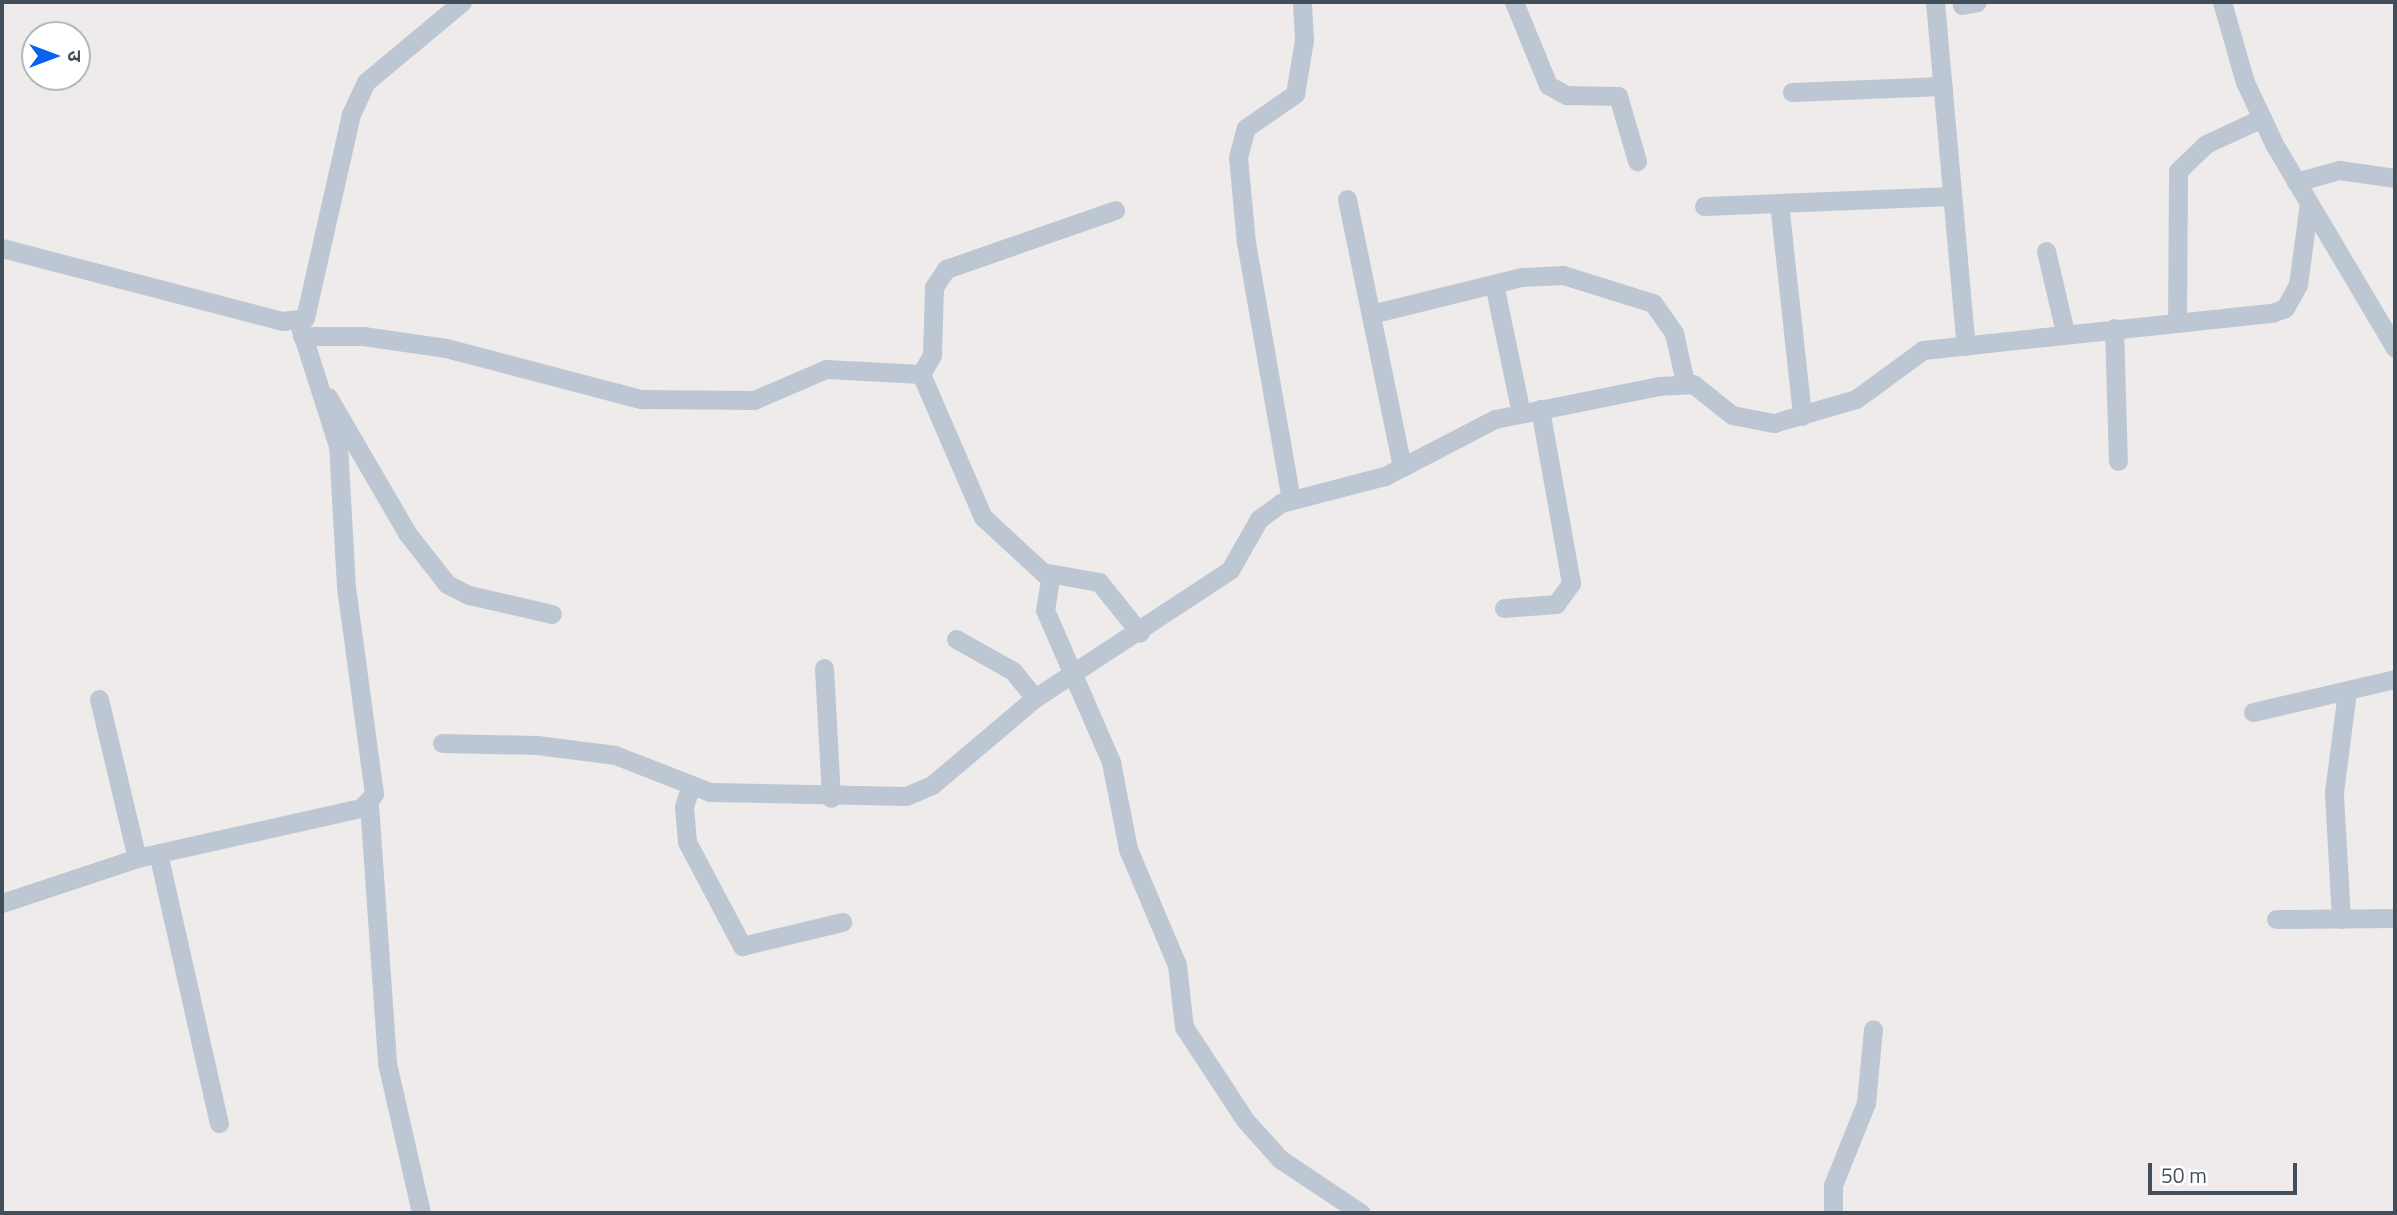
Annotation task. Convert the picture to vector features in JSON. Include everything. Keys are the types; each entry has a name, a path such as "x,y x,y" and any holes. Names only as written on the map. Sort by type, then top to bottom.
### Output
{"street":[{"path":"421,1213 387,1063 369,804 377,781 353,655 338,446 300,328 310,306 351,114 366,82 462,2"},
{"path":"1291,500 1246,243 1238,157 1246,128 1295,94 1304,40 1301,2"},
{"path":"1514,2 1548,85 1566,95 1618,96 1637,161"},
{"path":"1936,2 1966,346"},
{"path":"2222,2 2262,118 2296,182 2395,348"},
{"path":"1792,92 1943,86"},
{"path":"2176,323 2179,171 2206,144 2262,118"},
{"path":"2296,182 2339,170 2395,178"},
{"path":"1704,206 1952,196"},
{"path":"1347,200 1402,467"},
{"path":"1779,203 1802,416"},
{"path":"442,743 537,744 615,755 710,792 831,798 906,796 932,785 1035,698 1140,633 1230,570 1259,519 1291,500 1402,467 1495,419 1530,411 1685,382 1754,424 1802,416 1876,389 1923,350 2065,332 2176,323 2285,308 2298,285 2309,203"},
{"path":"921,374 932,355 934,287 946,269 1115,210"},
{"path":"2,247 300,328 446,348 621,396 666,401 754,401 826,369 921,374"},
{"path":"2046,251 2065,332"},
{"path":"1371,314 1494,284 1563,275 1653,303 1674,333 1685,382"},
{"path":"1494,284 1530,411 1571,583 1556,604 1504,608"},
{"path":"2115,328 2118,461"},
{"path":"921,374 983,517 1048,573 1099,582 1140,633"},
{"path":"317,382 370,459 426,563 447,584 469,595 552,614"},
{"path":"1048,573 1045,610 1111,762 1128,849 1170,940 1184,1027 1245,1121 1280,1159 1360,1213"},
{"path":"956,639 1013,671 1035,698"},
{"path":"824,668 831,798"},
{"path":"2253,712 2395,679"},
{"path":"2341,919 2334,792 2347,692"},
{"path":"99,699 137,858"},
{"path":"691,785 684,807 687,842 742,946 842,922"},
{"path":"2,903 137,858 369,804"},
{"path":"158,853 219,1123"},
{"path":"2276,919 2395,918"},
{"path":"1833,1213 1833,1185 1866,1103 1873,1029"}]}
